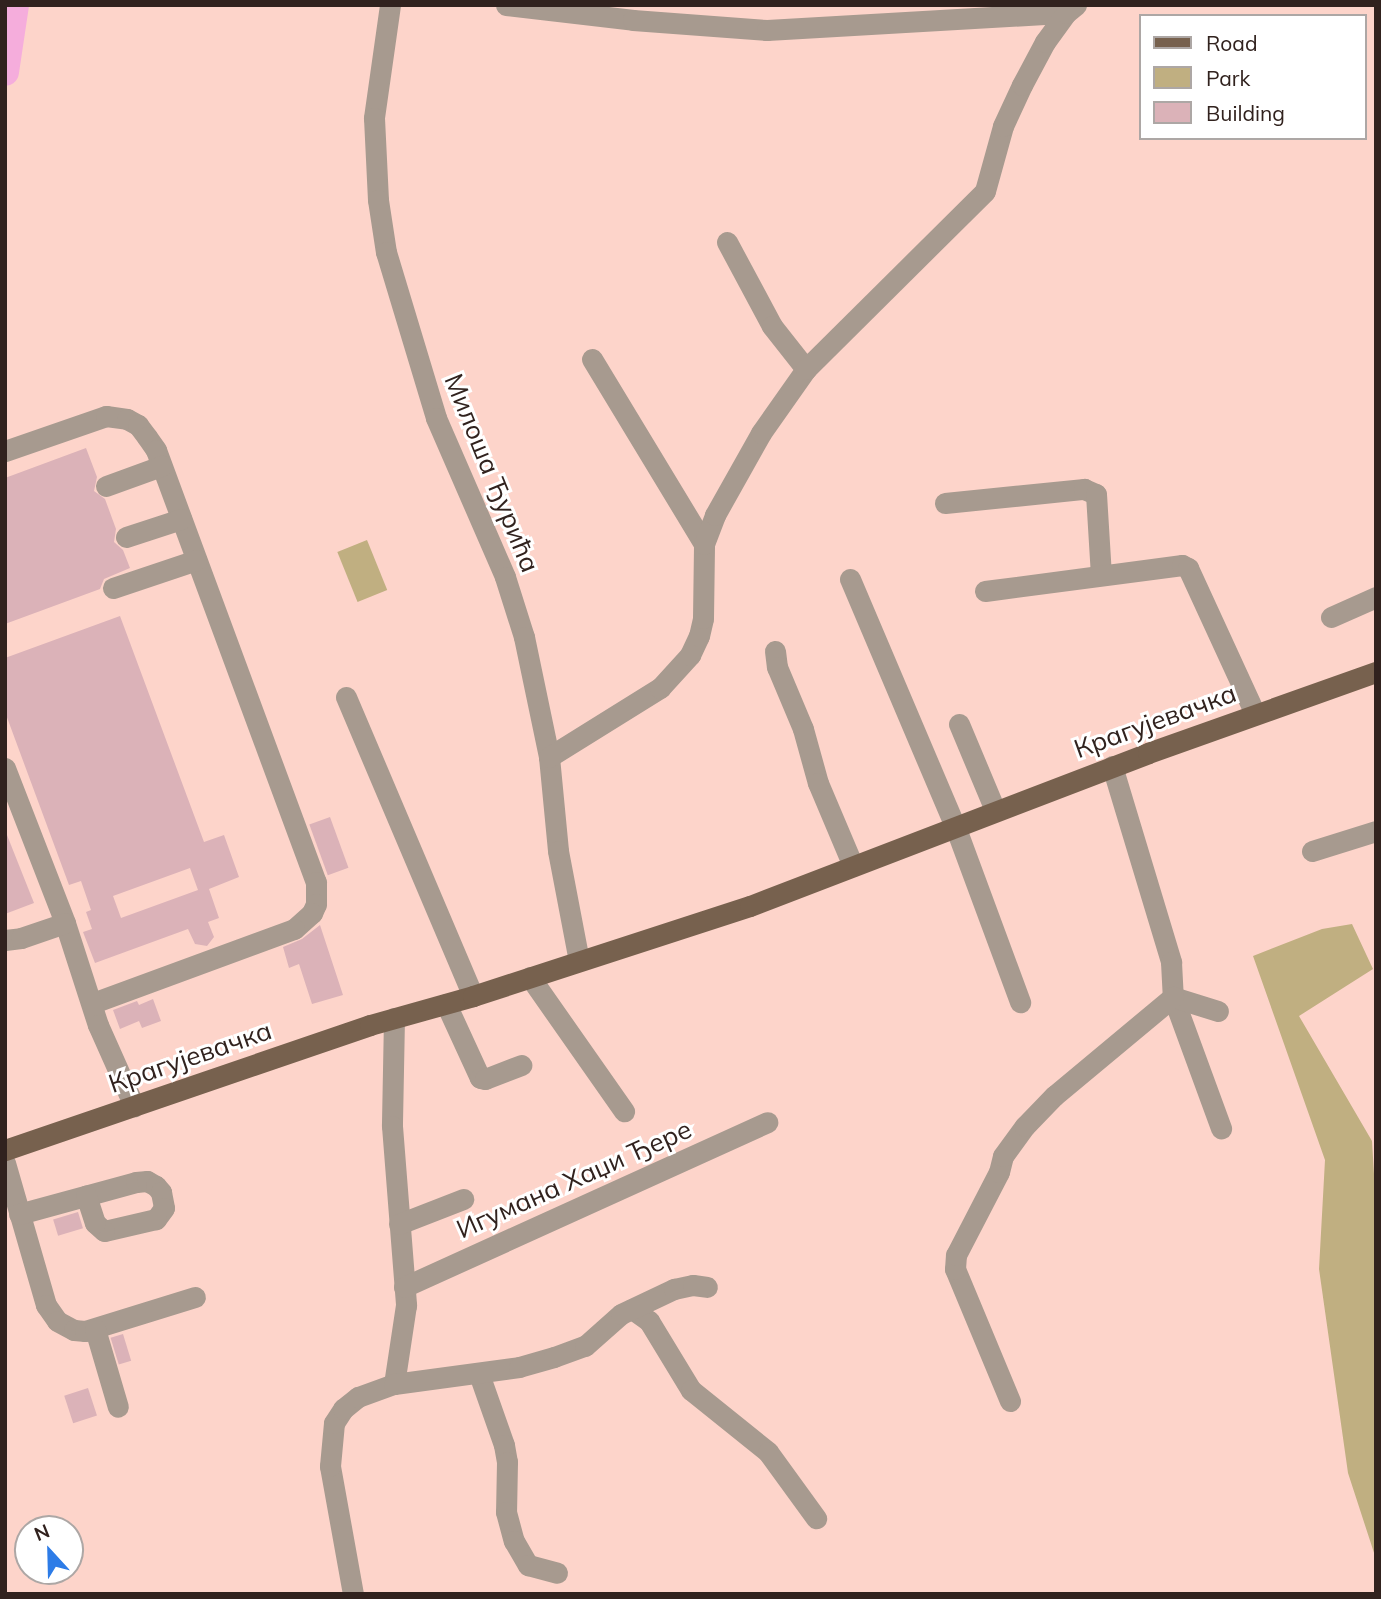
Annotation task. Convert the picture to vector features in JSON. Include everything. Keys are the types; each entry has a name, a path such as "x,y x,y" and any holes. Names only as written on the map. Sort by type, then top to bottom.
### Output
{"main road":[{"name":"Крагујевачка","path":"5,1150 394,1018 473,996 750,906 1112,766 1376,672"}],"street":[{"name":"Милоша Ђурића","path":"390,5 374,118 377,201 386,252 436,418 505,577 524,637 549,757 558,851 579,961"},
{"path":"506,5 640,13 767,30 1071,9"},
{"path":"549,757 660,688 690,655 699,636 703,618 705,544 716,514 761,433 806,369 985,191 1008,116 1045,41 1071,9"},
{"path":"727,242 772,326 806,369"},
{"path":"592,359 705,544"},
{"path":"5,451 93,419 119,416 138,425 156,450 316,882 316,904 312,913 294,929 93,1003"},
{"path":"106,486 162,466"},
{"path":"945,503 1084,489 1096,494 1101,575"},
{"path":"126,537 181,519"},
{"path":"113,588 196,560"},
{"path":"985,591 1182,565 1188,568 1255,714"},
{"path":"850,579 955,826 1020,1002"},
{"path":"1331,617 1376,597"},
{"path":"775,652 777,667 803,729 818,783 853,866"},
{"path":"346,697 473,996"},
{"path":"959,723 995,810"},
{"path":"1112,766 1171,962 1173,997 1221,1128"},
{"path":"7,779 65,923 98,1025 134,1106"},
{"path":"1312,851 1376,831"},
{"path":"5,940 21,938 65,923"},
{"path":"530,977 624,1111"},
{"path":"1173,997 1219,1011"},
{"path":"1010,1401 955,1269 956,1255 999,1172 1003,1156 1025,1126 1054,1096 1173,997"},
{"path":"446,1004 480,1078 485,1079 522,1065"},
{"path":"394,1018 392,1126 406,1305 394,1384"},
{"name":"Игумана Хаџи Ђере","path":"404,1287 767,1122"},
{"path":"5,1163 13,1209 46,1305 57,1321 74,1330 95,1329 120,1318 195,1297"},
{"path":"13,1209 86,1195"},
{"path":"399,1224 463,1199"},
{"path":"353,1594 330,1466 330,1440 334,1423 343,1409 358,1397 394,1384 519,1367 585,1346 621,1314 674,1289 693,1285 707,1287"},
{"path":"632,1309 649,1321 691,1390 768,1452 816,1518"},
{"path":"95,1329 118,1407"},
{"path":"479,1374 504,1445 506,1512 514,1541 528,1565 557,1573"}],"green space":[{"path":"367,540 387,590 358,602 337,552"},
{"path":"1352,924 1373,969 1299,1016 1372,1141 1376,1207 1376,1559 1348,1473 1319,1269 1325,1160 1253,956 1322,929"}],"building":[{"path":"86,448 97,477 94,491 105,499 116,529 114,542 123,550 130,568 104,579 100,589 5,624 5,478"},
{"path":"120,616 204,842 224,835 239,877 209,889 219,918 208,922 214,937 207,946 195,944 188,929 95,963 83,932 92,929 86,912 91,910 81,881 69,885 5,712 5,658","holes":["190,868 198,890 121,918 113,896"]},
{"path":"330,817 348,868 328,875 309,825"},
{"path":"5,830 34,903 5,914"},
{"path":"320,925 343,995 312,1004 299,964 289,968 283,947 302,939"},
{"path":"153,999 161,1021 142,1028 139,1021 120,1029 113,1010 137,1001 139,1005"},
{"path":"78,1212 83,1228 58,1236 53,1220"},
{"path":"123,1334 131,1361 119,1365 111,1338"},
{"path":"88,1388 97,1416 73,1423 64,1396"}],"waterway":[{"path":"5,72 15,5"}]}
